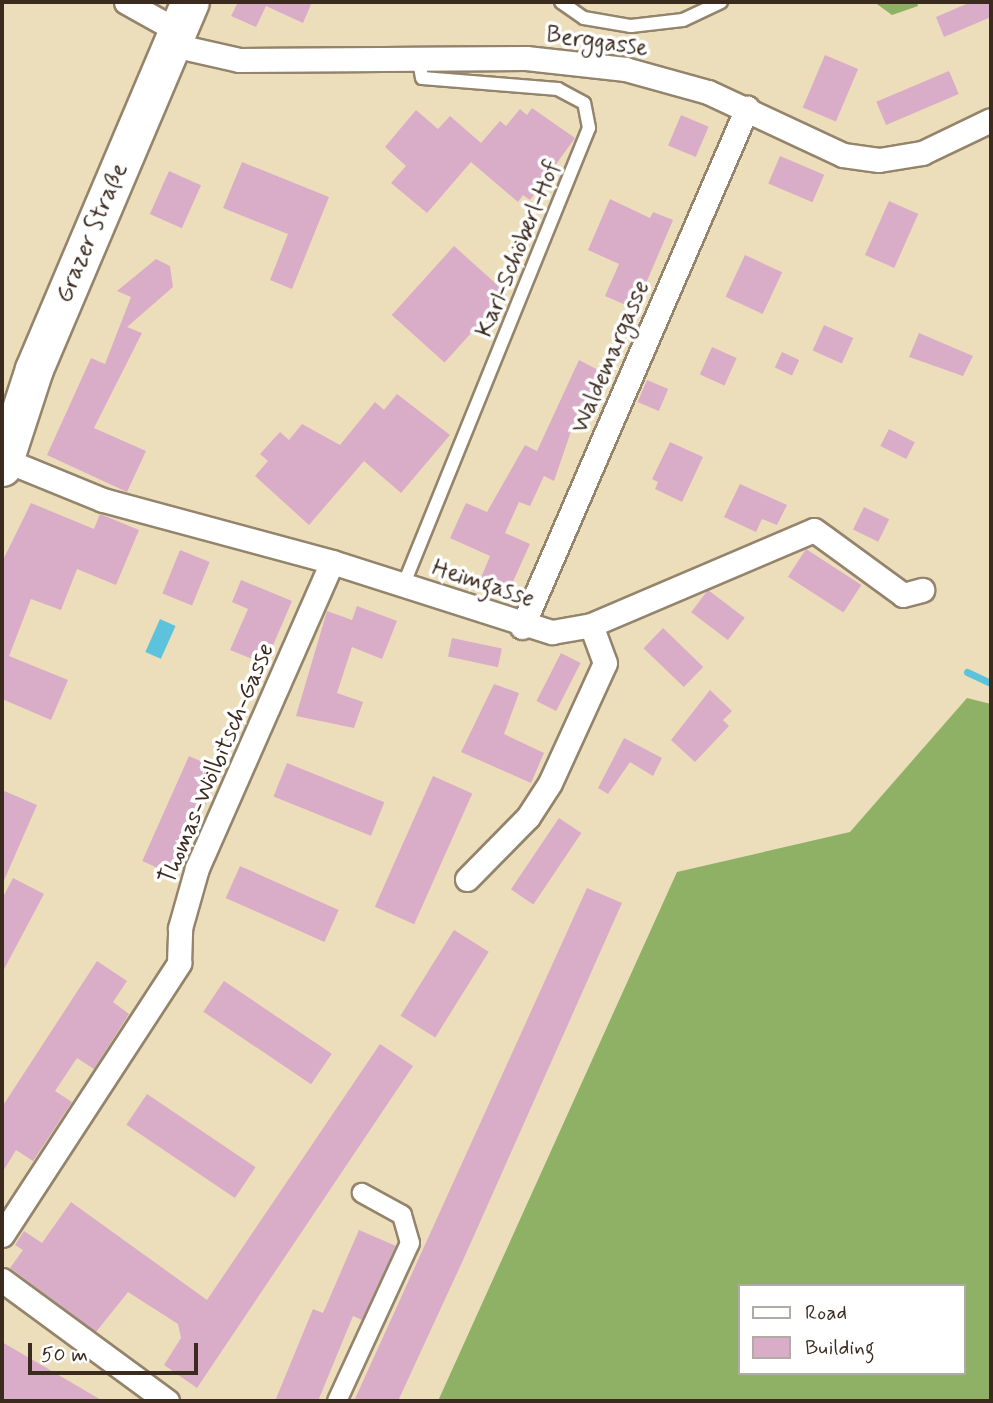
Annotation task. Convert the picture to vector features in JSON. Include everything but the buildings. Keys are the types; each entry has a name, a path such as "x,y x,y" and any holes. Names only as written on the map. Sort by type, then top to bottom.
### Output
{"main road":[{"name":"Grazer Straße","path":"3,464 12,401 180,26"}],"street":[{"name":"Berggasse","path":"126,2 180,26 239,60 418,56 625,69 747,108 843,155 879,160 922,153 991,120"},
{"name":"Waldemargasse","path":"522,627 747,108"},
{"name":"Heimgasse","path":"3,464 103,500 332,562 522,627 552,632 592,625 814,530 903,595 922,590"},
{"name":"Thomas-Wölbitsch-Gasse","path":"2,1235 179,962 180,928 197,867 332,562"},
{"path":"467,879 528,817 550,783 605,663 592,625"},
{"path":"337,1401 410,1243 402,1215 362,1193"},
{"path":"2,1280 167,1401"}],"lane":[{"path":"561,2 584,18 631,26 683,20 721,2"},
{"name":"Karl-Schöberl-Hof","path":"403,586 589,128 584,103 558,89 422,78 418,56"}],"green space":[{"path":"874,2 917,2 918,6 892,15"},
{"path":"967,698 991,704 991,1401 438,1401 677,872 850,832"}],"water":[{"path":"160,619 176,626 161,659 145,652"}],"waterway":[{"path":"967,672 991,683"}]}
